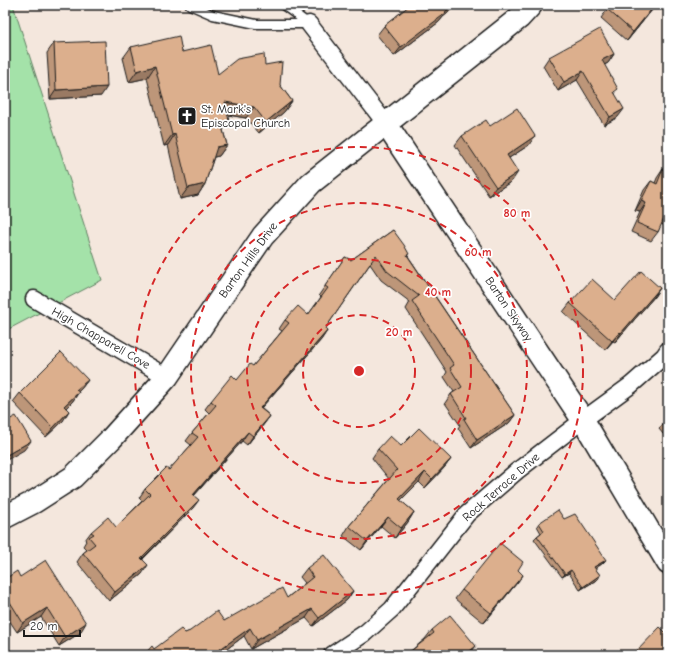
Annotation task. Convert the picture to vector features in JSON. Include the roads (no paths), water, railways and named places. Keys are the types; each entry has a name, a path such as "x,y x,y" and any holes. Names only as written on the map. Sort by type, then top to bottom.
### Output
{"street":[{"name":"Barton Hills Drive","path":"5,517 34,502 73,477 111,439 168,377 263,236 311,183 519,18 531,5"},
{"name":"Barton Skyway","path":"309,24 386,124 582,420 668,563"},
{"name":"High Chapparell Cove","path":"34,300 168,377"},
{"name":"Rock Terrace Drive","path":"332,655 365,633 392,609 467,514 517,471 582,420 632,385 664,356 668,350"}],"lane":[{"path":"190,5 212,15 256,24 309,24"},
{"path":"283,5 309,24"}],"place":[{"name":"St. Mark's Episcopal Church","path":"187,116"}]}
